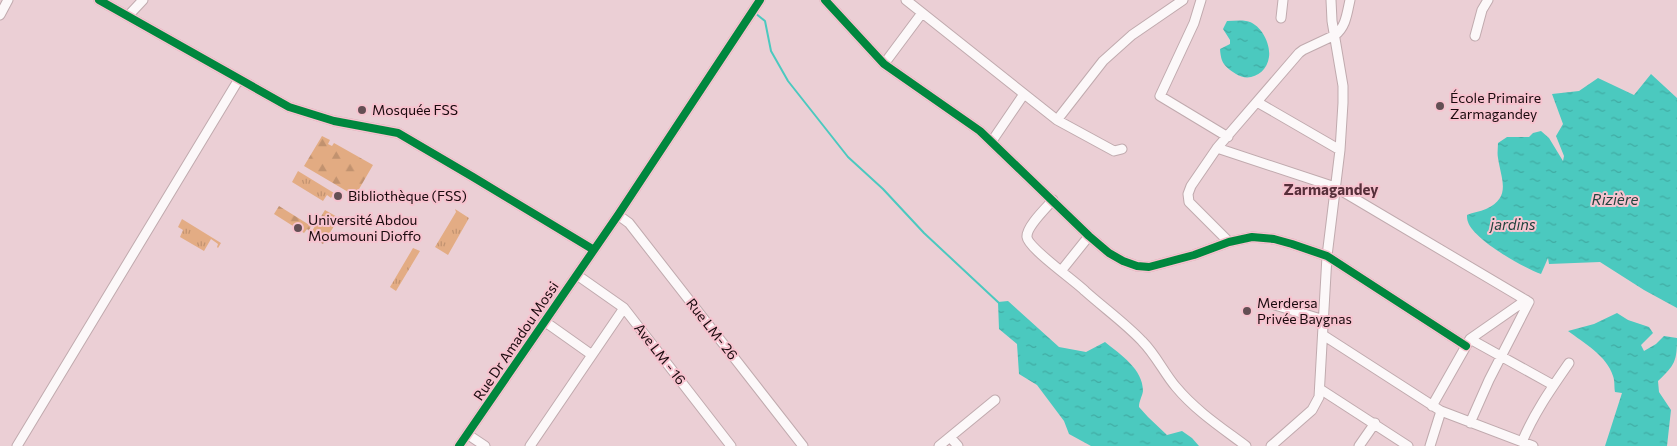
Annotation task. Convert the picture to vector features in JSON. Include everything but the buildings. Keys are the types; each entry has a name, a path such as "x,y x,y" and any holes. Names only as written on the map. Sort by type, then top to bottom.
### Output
{"street":[{"path":"0,15 8,0"},
{"path":"99,0 284,104 342,123 398,133 594,250"},
{"path":"128,16 143,0"},
{"name":"Rue Dr Amadou Mossi","path":"459,446 618,215 760,0"},
{"path":"906,0 1057,120 1114,151 1122,149"},
{"path":"1057,120 1103,61 1132,35 1183,0"},
{"path":"1202,0 1194,23 1160,96 1228,137"},
{"path":"1281,18 1283,0"},
{"path":"1272,446 1312,410 1320,389 1327,256 1340,150 1343,86 1331,0"},
{"path":"1229,242 1189,202 1191,186 1217,148 1301,52 1335,35 1342,28 1350,0"},
{"path":"1475,36 1482,10 1488,0"},
{"path":"830,2 884,64 980,131 1089,236 1123,262 1148,267 1194,255 1229,242 1252,237 1274,239 1292,244 1327,256 1468,342 1502,356 1553,385"},
{"path":"884,64 922,13"},
{"path":"17,446 239,79"},
{"path":"992,141 1024,94"},
{"path":"1257,102 1340,150"},
{"path":"1217,148 1335,187 1529,302 1470,423"},
{"path":"1052,200 1027,233 1033,248 1142,341 1163,371 1193,405 1246,446"},
{"name":"Rue LM- 26","path":"618,215 629,222 803,446"},
{"path":"1061,271 1089,236"},
{"name":"Ave LM - 16","path":"577,275 624,308 731,446"},
{"path":"1432,406 1468,342 1526,300"},
{"path":"1275,305 1324,320"},
{"path":"530,446 624,308"},
{"path":"544,321 592,355"},
{"path":"1323,335 1441,411 1533,446"},
{"path":"1522,442 1530,423 1568,363"},
{"path":"1320,389 1408,446"},
{"path":"939,446 995,400"},
{"path":"1430,446 1441,411"},
{"path":"1359,446 1375,423"},
{"path":"467,434 485,446"},
{"path":"950,437 958,446"}],"green space":[{"path":"322,136 330,140 328,144 332,146 334,143 373,165 355,196 304,166"},
{"path":"298,171 334,193 331,198 327,195 323,201 292,182"},
{"path":"279,206 311,226 309,231 307,229 304,233 274,214"},
{"path":"455,209 469,218 448,255 435,247 456,212"},
{"path":"325,210 339,218 323,244 309,236"},
{"path":"182,219 221,243 218,248 218,244 211,239 204,251 180,237 183,230 178,227"},
{"path":"413,248 420,251 396,291 390,287"}],"water":[{"path":"1227,21 1251,23 1264,34 1269,52 1268,63 1257,75 1241,77 1224,64 1220,49 1230,44 1230,40 1223,29"},
{"name":"Rizière","path":"1651,74 1677,98 1677,308 1600,262 1549,264 1548,258 1541,274 1523,266 1489,245 1472,229 1467,215 1484,210 1494,204 1502,193 1498,143 1507,137 1529,137 1533,133 1541,131 1549,138 1563,161 1564,156 1556,136 1563,124 1552,94 1579,91 1598,78 1634,95"},
{"path":"1008,301 1059,347 1086,352 1105,342 1124,357 1135,369 1142,383 1143,391 1139,407 1148,417 1167,435 1182,431 1199,446 1091,446 1069,434 1064,421 1037,385 1019,374 1017,344 999,329 998,302"},
{"path":"1617,313 1628,320 1649,327 1653,333 1641,345 1644,351 1656,344 1664,336 1677,338 1674,362 1658,381 1659,392 1671,410 1667,446 1605,446 1622,393 1615,392 1614,378 1606,362 1568,331 1594,324"}],"waterway":[{"path":"755,13 765,21 771,51 788,81 848,157 883,189 924,233 999,303"}],"cycle path":[{"path":"99,0 289,107 334,121 398,133 594,250"},
{"path":"459,446 618,215 760,0"},
{"path":"825,0 884,64 980,131 1089,236 1109,253 1123,261 1137,266 1149,267 1194,255 1229,242 1252,237 1274,239 1327,256 1466,346"}],"place":[{"name":"École Primaire Zarmagandey","path":"1440,106"},
{"name":"Mosquée FSS","path":"362,110"},
{"name":"Bibliothèque (FSS)","path":"338,196"},
{"name":"Université Abdou Moumouni Dioffo","path":"298,228"},
{"name":"Merdersa Privée Baygnas","path":"1247,311"}],"district":[{"name":"Zarmagandey","path":"1331,190"}],"water label":[{"name":"jardins","path":"1513,225"}]}
